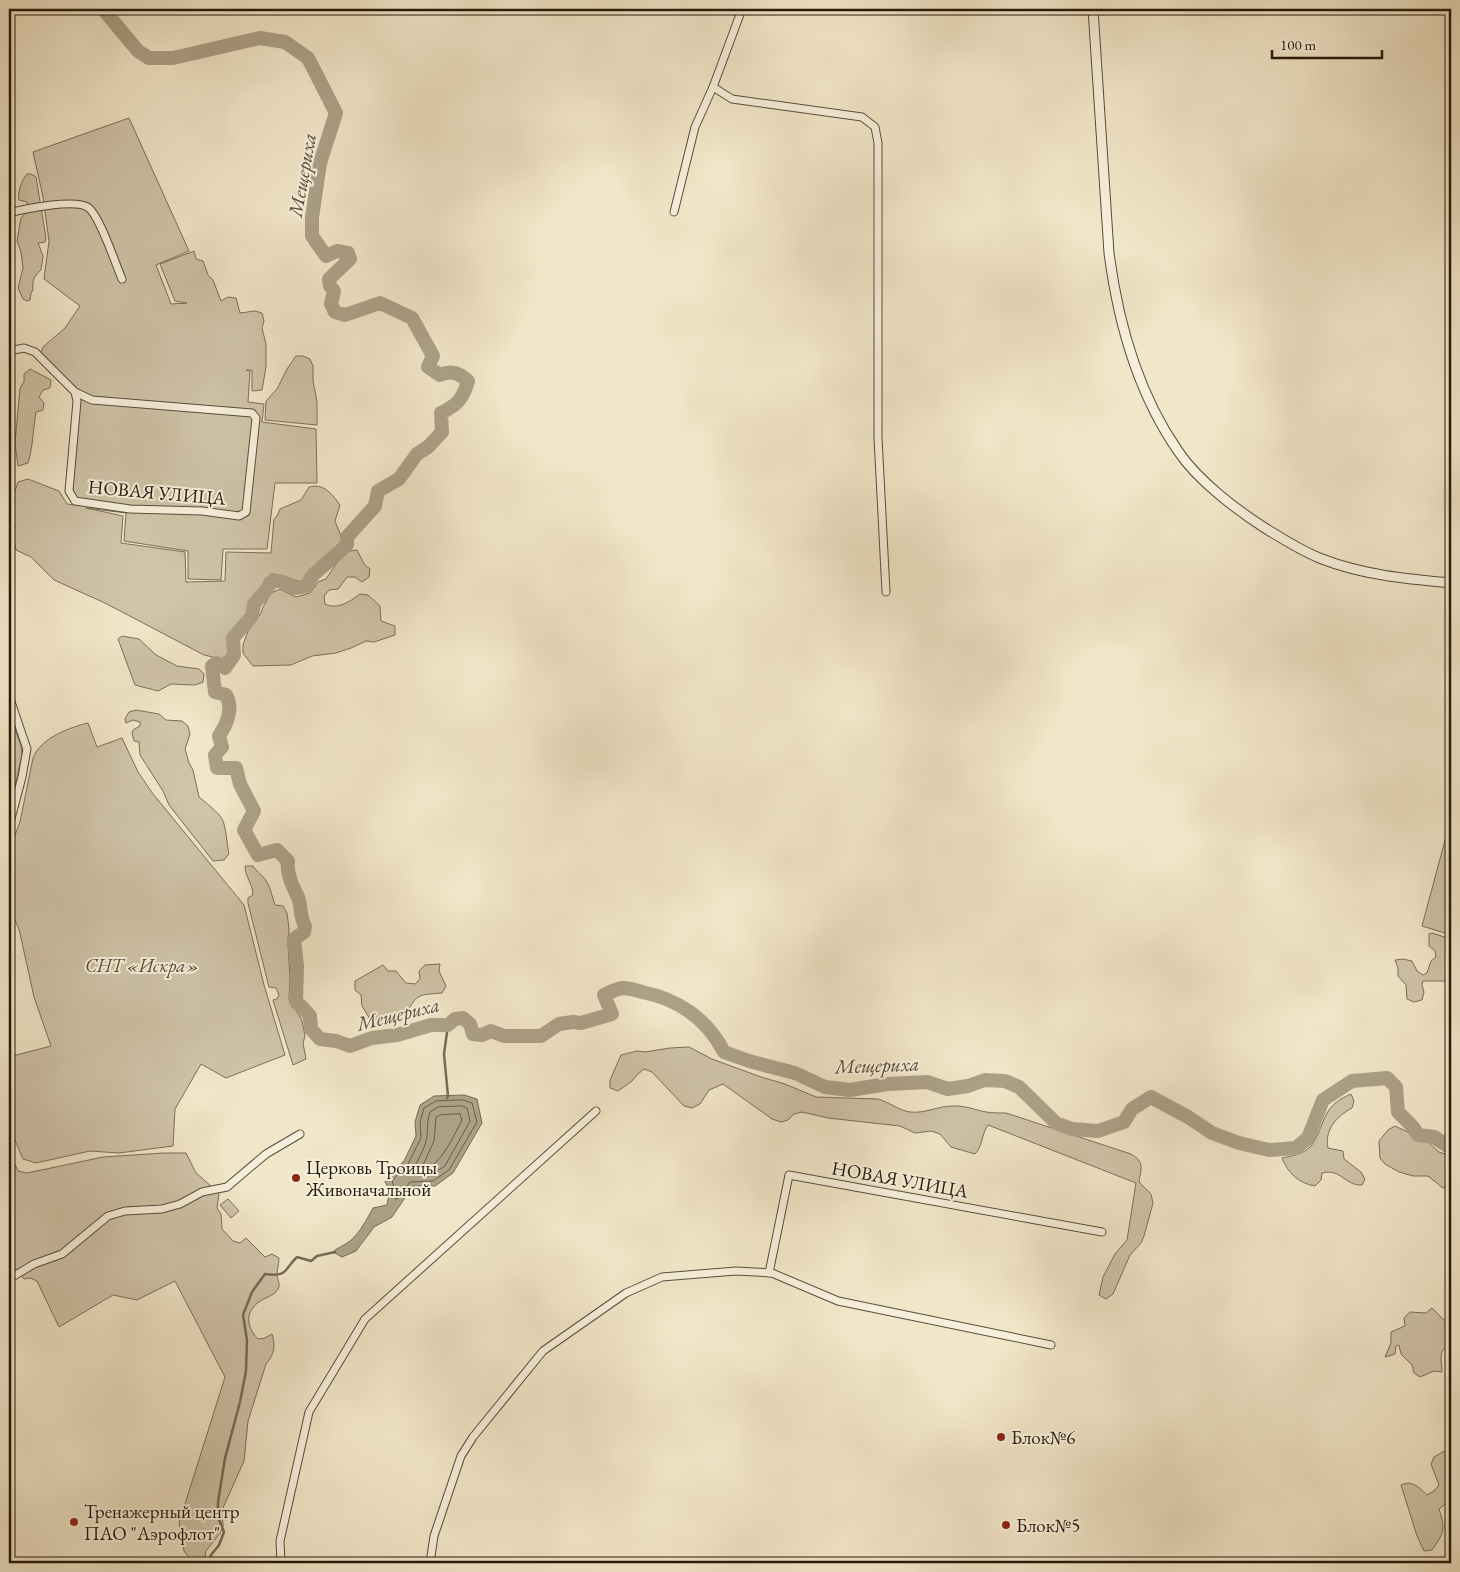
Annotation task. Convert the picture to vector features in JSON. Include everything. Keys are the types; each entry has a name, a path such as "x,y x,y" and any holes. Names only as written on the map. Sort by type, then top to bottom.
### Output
{"street":[{"path":"674,212 695,127 713,87 742,9"},
{"path":"1093,9 1109,253 1114,292 1124,334 1138,374 1155,411 1178,452 1207,484 1248,518 1321,559 1356,569 1402,578 1451,583"},
{"path":"713,87 732,99 862,117 875,127 878,153 878,438 886,592"},
{"path":"9,213 34,206 81,204 89,208 98,222 122,279"},
{"name":"НОВАЯ УЛИЦА","path":"9,351 24,348 35,352 75,392 92,400 252,414 256,418 246,512 239,516 202,511 130,509 75,501 69,491 77,401 75,392"},
{"path":"9,696 27,749 9,826"},
{"path":"281,1563 280,1541 309,1412 365,1319 596,1110"},
{"path":"9,1278 34,1264 62,1254 108,1216 125,1211 162,1209 180,1204 202,1192 227,1187 266,1154 300,1134"},
{"name":"НОВАЯ УЛИЦА","path":"769,1273 790,1175 1102,1232"},
{"path":"430,1563 434,1536 462,1456 473,1437 543,1351 626,1293 662,1277 736,1271 769,1273 838,1301 1051,1344"}],"green space":[{"path":"129,118 189,251 156,265 171,304 187,303 175,301 160,264 194,251 196,259 203,261 221,301 228,297 236,298 240,313 255,311 262,313 264,321 262,328 266,344 266,367 262,390 252,391 252,370 246,370 250,371 248,402 264,404 262,422 316,429 317,483 275,483 267,549 223,549 221,580 188,579 188,551 124,541 126,513 86,508 123,516 121,543 185,552 186,582 225,581 226,552 271,553 274,519 280,509 301,500 309,487 314,486 327,490 340,505 335,521 342,543 309,574 305,582 271,574 265,581 265,588 252,600 248,615 230,635 228,654 221,659 204,655 105,603 54,580 31,557 16,550 13,534 15,527 13,497 18,482 28,479 59,491 67,504 74,505 66,494 76,396 39,359 43,347 65,328 80,306 44,279 49,241 43,197 33,152"},
{"path":"27,174 36,177 46,238 45,242 38,243 43,256 41,270 34,278 30,300 27,301 23,299 18,288 23,268 21,252 17,241 21,218 29,209 27,202 19,200 20,187"},
{"path":"296,356 310,359 313,366 313,381 317,402 317,425 265,420 266,401 277,389"},
{"path":"30,369 51,380 50,388 43,390 39,397 44,403 43,410 36,412 28,463 18,466 15,443 20,388 24,382 24,374"},
{"path":"357,550 364,564 370,569 369,577 362,582 355,577 347,577 338,589 329,590 324,596 325,604 339,606 360,594 368,595 380,606 381,621 395,626 395,635 374,642 366,641 336,653 312,656 291,665 253,666 243,653 243,645 248,631 261,613 271,593 280,589 296,597 310,593 318,582 326,579 338,561 349,551"},
{"path":"122,636 139,639 156,655 177,666 199,669 204,674 203,682 195,685 171,684 158,691 135,685 118,639"},
{"path":"136,710 159,714 166,720 182,721 188,726 190,734 185,749 193,770 199,797 222,819 229,854 224,860 213,861 169,805 163,791 140,755 139,742 134,741 132,733 133,730 140,726 140,722 133,720 126,723 125,719 129,712"},
{"path":"9,712 21,746 22,755 9,814"},
{"name":"СНТ «Искра»","path":"88,723 97,747 122,738 138,772 153,794 244,905 264,985 285,1055 226,1078 201,1064 175,1109 173,1146 119,1153 90,1151 36,1163 23,1159 9,1126 9,1057 51,1046 34,997 19,929 9,907 9,851 20,822 33,758 37,751 56,735"},
{"path":"1451,818 1451,935 1422,926"},
{"path":"245,866 253,866 263,876 275,905 283,906 287,913 289,929 289,1000 302,1020 306,1059 293,1065 273,1000 277,999 279,995 276,988 269,987 248,903 248,898 253,895"},
{"path":"1432,933 1451,939 1451,970 1447,981 1423,981 1424,992 1422,1000 1414,1002 1407,999 1406,985 1398,976 1395,960 1412,961 1417,971 1423,975 1427,973 1431,961 1436,955 1435,951 1429,946 1429,934"},
{"path":"440,964 439,971 446,986 442,993 420,996 413,1002 406,1014 385,1022 370,1019 362,1006 361,995 355,990 355,981 383,965 388,971 396,971 406,983 415,984 420,979 419,971 425,965"},
{"path":"689,1047 712,1059 785,1084 816,1097 878,1099 901,1110 910,1112 956,1106 988,1112 1006,1113 1131,1154 1140,1163 1139,1182 1151,1194 1153,1203 1144,1236 1141,1243 1130,1255 1113,1294 1106,1299 1099,1295 1103,1277 1115,1254 1127,1240 1136,1183 988,1125 975,1154 951,1147 940,1134 931,1131 915,1133 900,1126 828,1118 802,1112 794,1114 788,1120 781,1122 772,1119 723,1084 709,1090 700,1104 692,1108 684,1106 652,1072 644,1069 618,1091 610,1088 610,1080 621,1055 637,1051 645,1052"},
{"path":"1351,1094 1354,1101 1352,1108 1341,1115 1333,1124 1327,1141 1328,1148 1343,1151 1344,1159 1361,1172 1365,1179 1362,1185 1356,1185 1339,1175 1328,1172 1322,1173 1321,1180 1315,1186 1299,1180 1287,1168 1282,1158 1308,1149 1316,1138 1329,1110 1334,1104"},
{"path":"1395,1126 1408,1132 1413,1138 1428,1142 1439,1152 1451,1156 1451,1183 1443,1188 1428,1176 1413,1176 1399,1172 1385,1164 1380,1158 1379,1141 1388,1130"},
{"path":"9,1151 18,1171 27,1173 103,1157 186,1153 196,1173 219,1193 217,1208 221,1214 222,1229 233,1241 240,1243 246,1238 265,1257 272,1254 279,1258 277,1274 279,1287 277,1291 256,1304 252,1308 249,1318 251,1329 258,1339 272,1334 274,1350 266,1364 248,1421 244,1461 222,1510 223,1526 206,1551 204,1563 193,1563 184,1551 179,1523 225,1377 175,1281 137,1300 113,1295 59,1327 37,1281 30,1278 24,1279 9,1261"},
{"path":"228,1199 239,1211 231,1218 220,1205"},
{"path":"1432,1308 1448,1324 1448,1346 1442,1351 1442,1372 1434,1371 1420,1377 1414,1373 1412,1365 1401,1354 1399,1345 1396,1346 1395,1354 1385,1357 1391,1343 1391,1332 1405,1326 1404,1318 1410,1312 1426,1313"},
{"path":"1451,1449 1451,1503 1439,1509 1443,1521 1443,1531 1432,1550 1424,1551 1417,1536 1401,1485 1412,1484 1427,1495 1434,1491 1439,1485 1431,1464 1434,1457"}],"water":[{"path":"464,1095 477,1099 482,1123 453,1173 435,1186 413,1186 392,1217 374,1227 356,1251 342,1257 333,1252 353,1238 363,1226 373,1208 387,1205 390,1190 385,1182 388,1176 404,1161 416,1136 415,1122 420,1105 434,1096"}],"waterway":[{"name":"Мещериха","path":"103,9 138,51 149,58 173,58 260,38 285,42 308,58 336,113 320,163 312,218 312,236 326,256 337,251 348,253 350,259 329,279 330,286 334,291 331,304 335,312 345,315 380,303 412,318 433,356 428,367 440,375 455,373 468,381 459,401 441,413 442,432 428,447 417,454 399,479 378,491 375,506 347,537 347,545 313,575 306,586 294,588 280,581 270,583 254,604 252,616 233,638 234,655 225,668 216,663 212,666 215,692 226,695 229,706 227,721 219,736 222,747 215,755 217,768 236,768 240,784 254,811 244,830 258,855 277,850 288,861 291,883 299,899 305,926 304,932 294,939 297,966 296,1002 310,1016 311,1029 320,1039 336,1041 350,1046 372,1038 397,1035 431,1025 448,1025 455,1019 463,1018 470,1024 473,1034 482,1035 491,1031 504,1036 541,1036 559,1024 581,1023 612,1014 604,995 625,988 655,995 690,1012 709,1030 724,1052 749,1061 795,1073 825,1087 850,1090 887,1084 927,1082 948,1089 968,1086 985,1080 1005,1081 1019,1087 1056,1123 1072,1129 1098,1131 1124,1122 1132,1109 1151,1097 1188,1117 1212,1133 1239,1143 1269,1150 1296,1148 1308,1138 1323,1100 1352,1081 1387,1078 1396,1087 1398,1112 1418,1135 1434,1137 1451,1148"},
{"path":"447,1098 444,1054 448,1025"},
{"path":"208,1563 211,1555 219,1545 224,1532 218,1517 218,1502 225,1458 246,1371 247,1340 243,1315 252,1292 265,1274 273,1275 285,1272 297,1257 311,1261 317,1256 335,1252"}],"place":[{"name":"Церковь Троицы Живоначальной","path":"296,1178"},
{"name":"Блок№6","path":"1001,1437"},
{"name":"Тренажерный центр ПАО \"Аэрофлот\"","path":"74,1522"},
{"name":"Блок№5","path":"1006,1525"}]}
